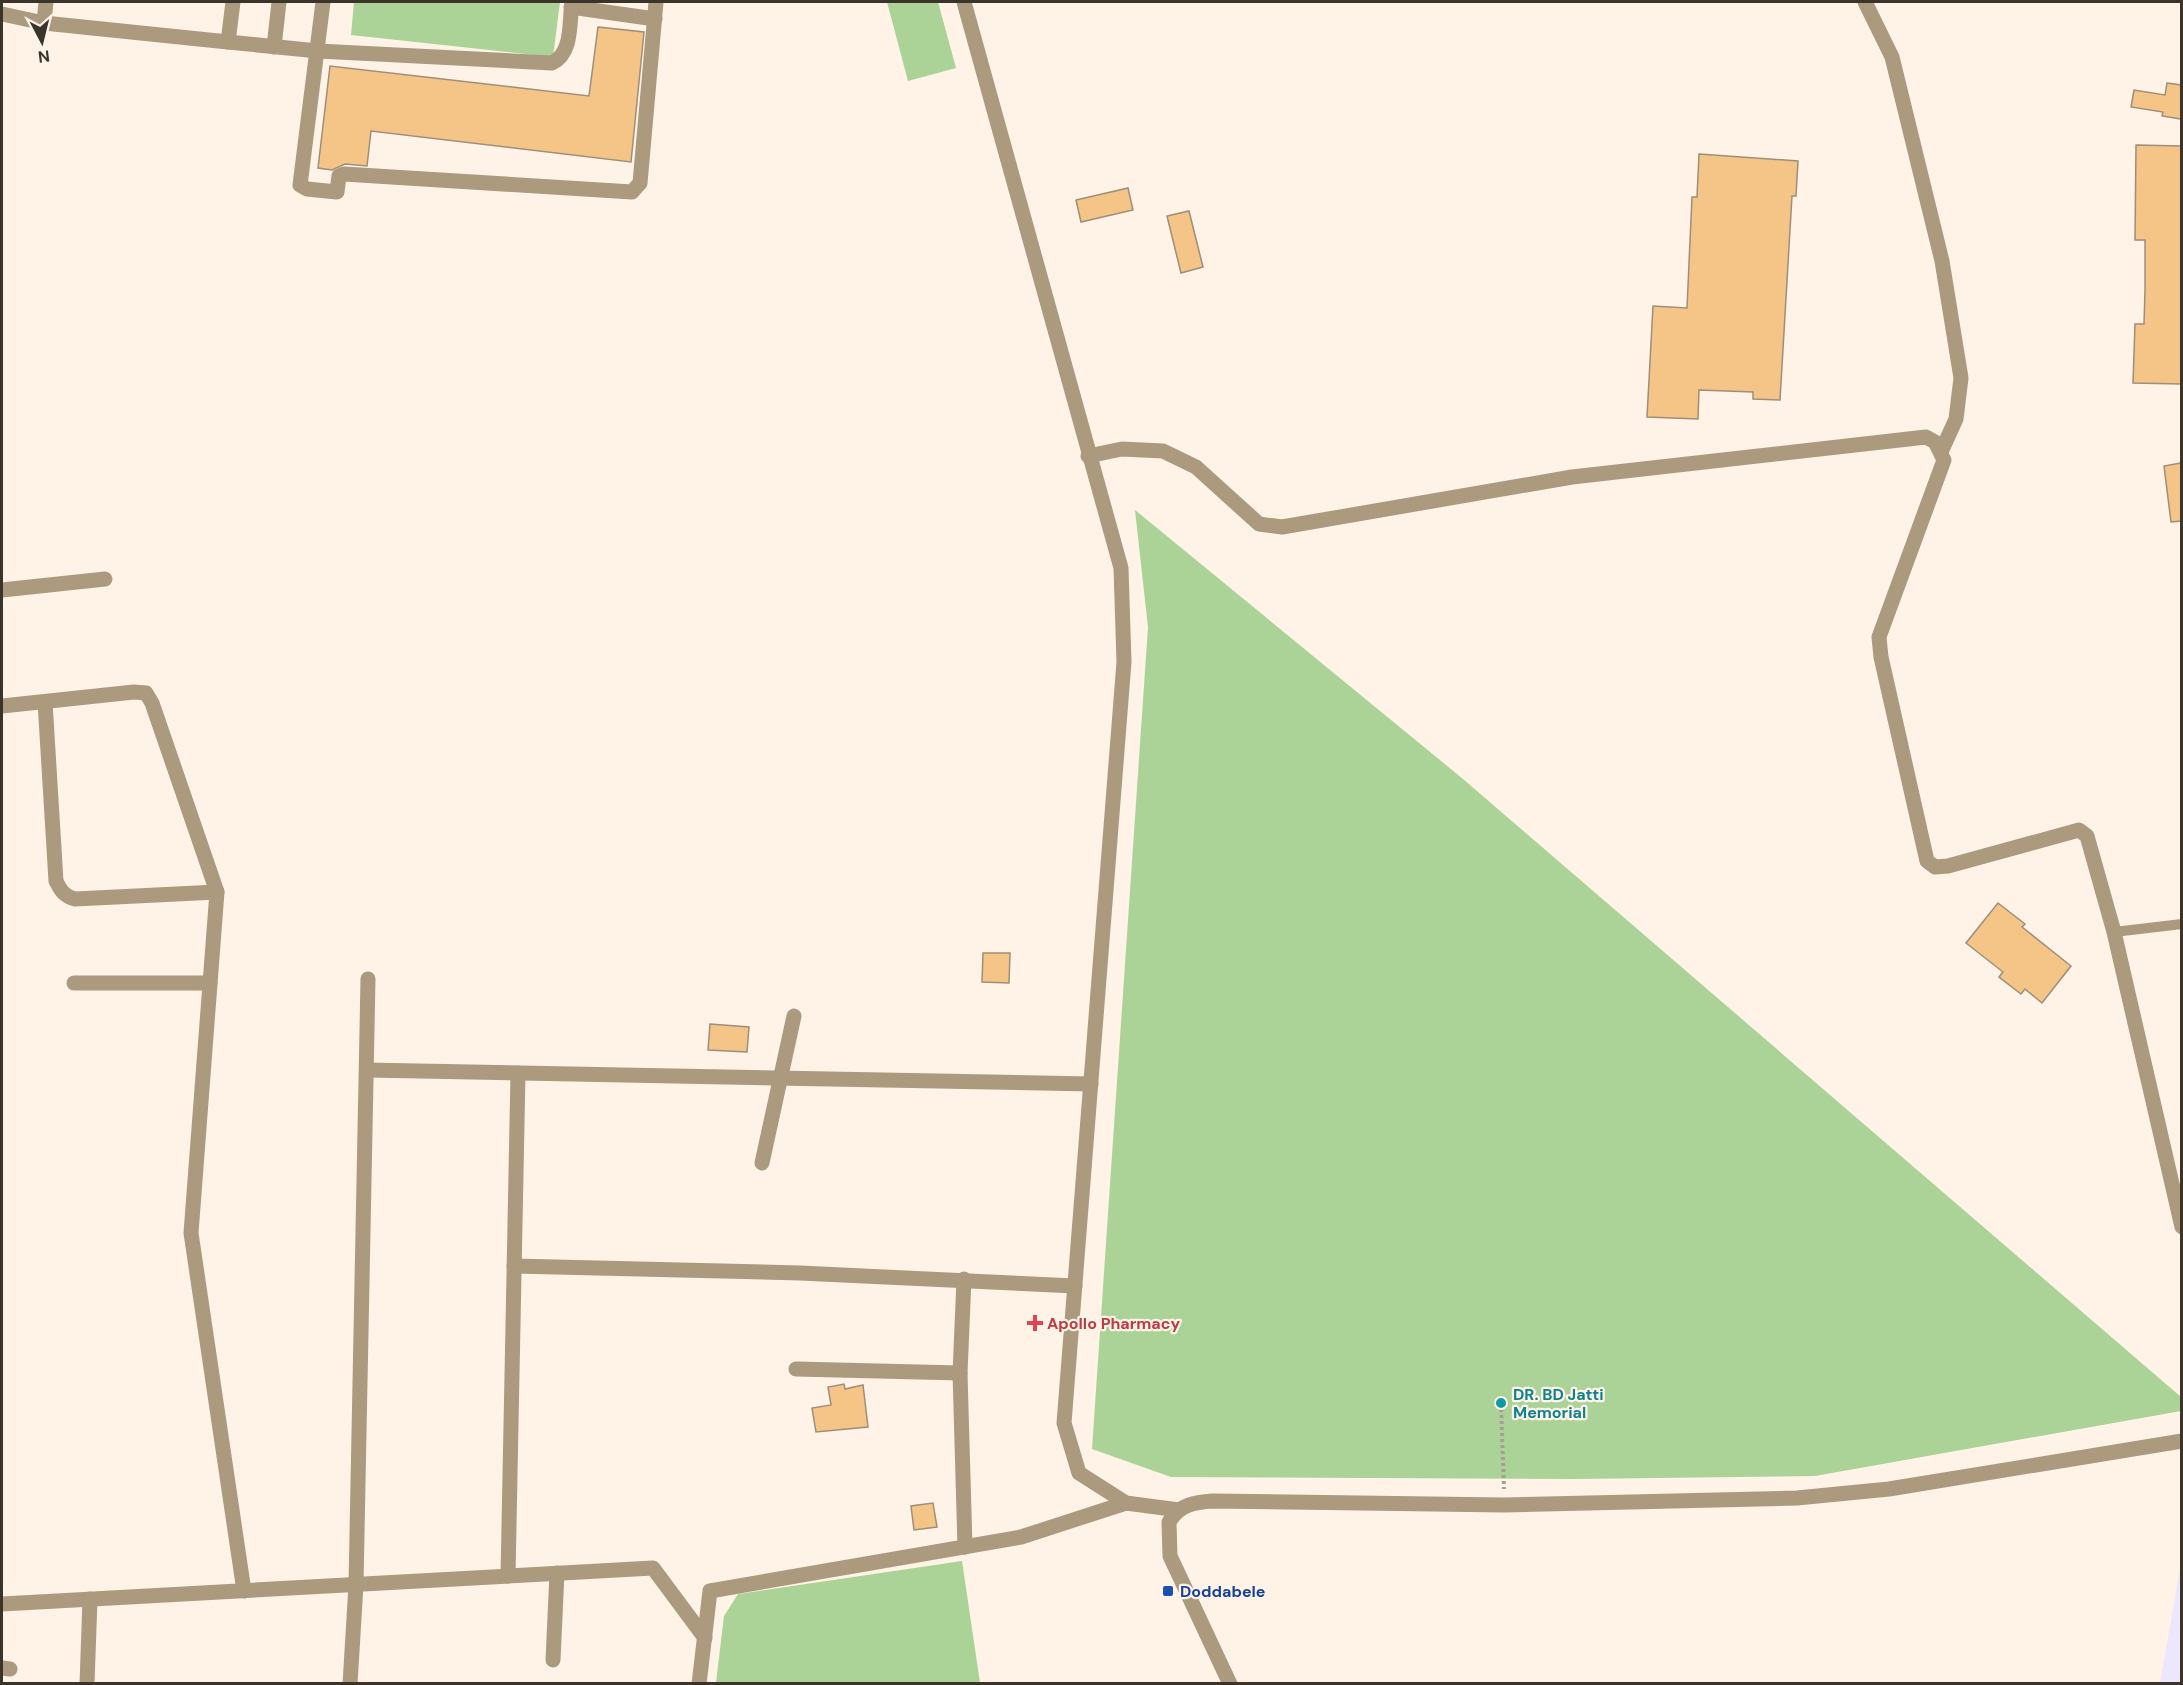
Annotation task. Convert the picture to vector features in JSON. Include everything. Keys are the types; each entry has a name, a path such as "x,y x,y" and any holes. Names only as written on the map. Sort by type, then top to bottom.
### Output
{"street":[{"path":"44,23 46,2"},
{"path":"228,42 233,2"},
{"path":"274,47 279,2"},
{"path":"323,2 300,185 307,189 337,192 339,176 344,174 632,192 640,183 656,2"},
{"path":"964,2 1088,456 1121,568 1124,662 1064,1423 1079,1473 1126,1503 1179,1510"},
{"path":"1865,2 1892,57 1942,261 1961,378 1956,419 1941,452"},
{"path":"2,14 44,23 318,51 552,63 561,59 566,51 571,4 655,19"},
{"path":"1088,456 1122,449 1163,451 1196,466 1259,524 1282,527 1572,477 1926,437 1935,442 1944,460 1879,637 1881,657 1927,861 1935,867 1948,866 2079,830 2087,836 2114,932 2181,1227"},
{"path":"2,590 105,579"},
{"path":"2,706 134,692 146,693 152,703 217,892 191,1233 244,1591"},
{"path":"45,702 56,881 61,890 75,899 217,892"},
{"path":"350,1683 356,1585 368,979"},
{"path":"74,982 210,983"},
{"path":"762,1163 794,1016"},
{"path":"367,1070 1091,1084"},
{"path":"508,1576 518,1073"},
{"path":"514,1266 964,1279 1075,1286"},
{"path":"964,1279 960,1373 965,1547"},
{"path":"796,1369 960,1373"},
{"path":"1230,1683 1170,1556 1168,1522 1179,1510 1191,1503 1212,1501 1504,1505 1844,1495 2181,1441"},
{"path":"699,1683 710,1592 1022,1537 1126,1503"},
{"path":"2,1604 653,1568 705,1638"},
{"path":"553,1660 557,1573"},
{"path":"87,1683 90,1599"}],"lane":[{"path":"2114,932 2181,924"}],"path":[{"path":"1501,1403 1504,1505"}],"shaded area":[{"path":"2181,1563 2181,1683 2160,1683"}],"green space":[{"path":"354,2 560,2 553,57 351,35"},
{"path":"887,2 938,2 956,68 908,81"},
{"path":"1135,510 1463,779 2181,1397 2181,1411 1815,1476 1573,1479 1171,1477 1092,1449 1148,627"},
{"path":"962,1561 980,1683 716,1683 724,1616 738,1594"}],"building":[{"path":"598,27 644,32 631,162 371,131 367,166 345,164 332,170 318,168 330,66 589,96"},
{"path":"2167,83 2181,85 2181,119 2162,116 2163,112 2131,107 2134,90 2165,95"},
{"path":"2136,145 2181,146 2181,384 2133,383 2135,324 2144,324 2145,290 2145,240 2135,240"},
{"path":"1699,154 1798,161 1796,196 1792,196 1780,400 1753,399 1753,392 1699,390 1698,419 1647,417 1653,306 1687,308 1692,197 1697,197"},
{"path":"1128,188 1133,210 1081,222 1076,200"},
{"path":"1189,211 1203,267 1181,273 1167,216"},
{"path":"2181,463 2181,521 2171,522 2164,466"},
{"path":"1998,903 2025,924 2022,927 2071,966 2042,1003 2025,989 2021,994 1999,977 2003,972 1966,943"},
{"path":"983,953 1010,953 1009,983 982,982"},
{"path":"710,1024 749,1027 747,1052 708,1050"},
{"path":"844,1384 845,1389 863,1385 868,1427 816,1432 812,1408 831,1405 828,1387"},
{"path":"933,1503 937,1527 914,1530 911,1506"}],"place":[{"name":"Apollo Pharmacy","path":"1035,1323"},
{"name":"DR. BD Jatti Memorial","path":"1501,1403"},
{"name":"Doddabele","path":"1168,1591"}]}
